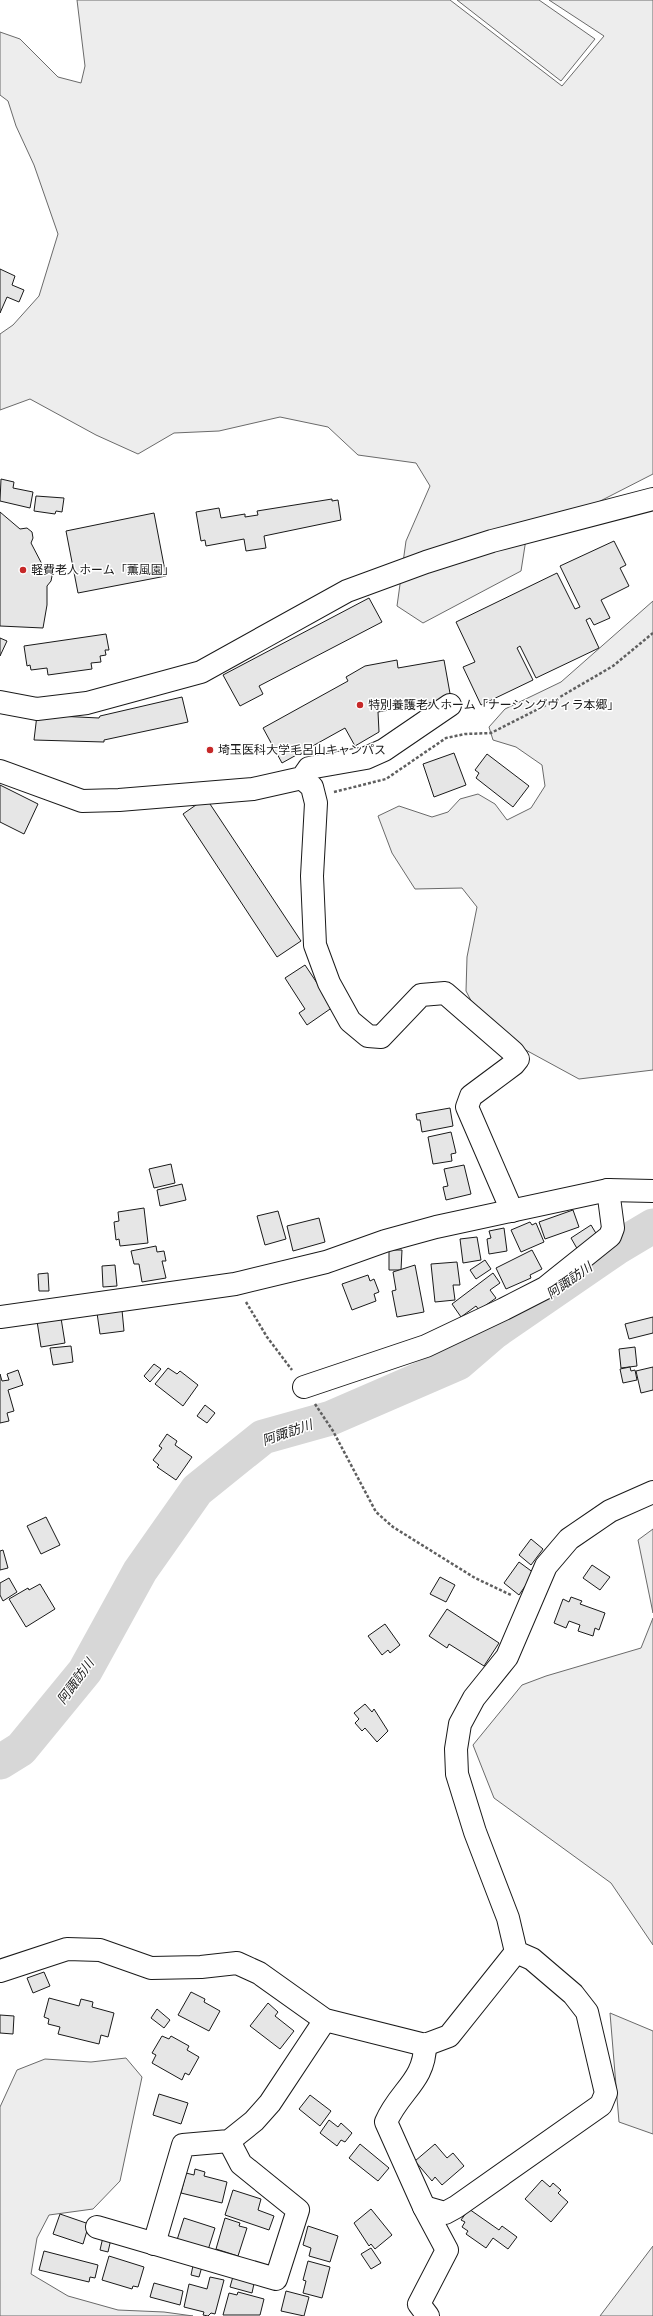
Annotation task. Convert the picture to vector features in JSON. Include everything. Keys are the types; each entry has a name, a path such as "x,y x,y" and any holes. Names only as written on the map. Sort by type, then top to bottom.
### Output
{"street":[{"path":"0,702 37,709 87,703 201,672 347,592 426,562 492,541 653,499"},
{"path":"0,771 82,801 119,800 253,789 302,778 309,768 366,758 384,750 450,705"},
{"path":"302,778 312,787 316,804 312,876 315,945 329,983 350,1021 368,1036 381,1037 421,995 445,993 514,1052 518,1059 514,1064 471,1096 467,1107 512,1211"},
{"path":"304,1386 426,1346 546,1288 610,1236 613,1228 608,1190"},
{"path":"0,1317 235,1284 326,1262 385,1240 436,1226 608,1190 653,1191"},
{"path":"516,1952 508,1918 463,1798 456,1774 456,1749 460,1724 474,1698 507,1657 546,1566 569,1539 610,1511 653,1492"},
{"path":"0,1972 67,1949 100,1950 151,1968 201,1967 237,1963 259,1973 325,2020 425,2045 449,2036 516,1952"},
{"path":"424,2207 445,2213 602,2105 606,2093 587,2012 573,1994 532,1959 516,1952"},
{"path":"154,2244 183,2145 229,2141 254,2121 270,2102 325,2020"},
{"path":"425,2045 425,2060 413,2084 392,2107 386,2122 424,2207 447,2250 444,2259 419,2304 428,2316"},
{"path":"97,2227 276,2279 298,2210 241,2164 229,2141"}],"path":[{"path":"314,796 386,779 446,738 465,734 491,733 548,704 613,666 653,633"},
{"path":"235,1284 267,1337 304,1386 333,1430 376,1512 393,1527 475,1578 529,1603"}],"shaded area":[{"path":"77,0 450,0 562,86 604,36 549,0 653,0 653,474 526,539 521,571 423,623 397,606 406,541 430,486 416,463 358,455 328,427 280,417 219,431 174,433 138,454 96,435 30,399 0,410 0,334 13,325 39,296 58,234 34,165 16,126 8,101 0,95 0,32 20,39 58,77 81,83 85,66"},
{"path":"457,0 539,0 595,39 561,81"},
{"path":"653,601 653,1070 579,1079 511,1042 477,1012 466,991 467,957 477,907 462,888 415,889 392,853 378,816 399,806 432,817 448,812 460,799 478,794 495,804 507,820 531,808 545,786 542,765 516,747 493,740 489,727 505,709 561,682"},
{"path":"653,1529 653,1613 638,1540"},
{"path":"653,1618 653,1945 611,1883 494,1798 473,1745 522,1685 546,1676 641,1648"},
{"path":"610,2013 653,2031 653,2134 619,2122"},
{"path":"126,2058 142,2077 120,2181 93,2209 49,2215 37,2238 31,2274 68,2296 118,2310 164,2312 193,2316 0,2316 0,2107 17,2070 45,2059 91,2062"},
{"path":"653,2246 653,2316 600,2316"}],"building":[{"path":"0,269 15,276 12,285 24,290 19,302 7,297 0,313"},
{"path":"1,479 14,482 13,488 33,492 30,508 0,501"},
{"path":"36,496 64,498 62,512 56,511 55,514 34,511"},
{"path":"332,499 332,501 338,500 341,520 264,536 266,548 246,551 244,539 206,546 205,540 201,541 196,512 219,508 221,518 245,514 245,517 258,515 257,511"},
{"name":"軽費老人ホーム「薫風園」","path":"0,512 20,529 27,528 32,532 33,538 31,543 44,568 52,576 51,581 47,586 47,605 43,628 0,626"},
{"path":"154,513 166,576 78,593 66,531"},
{"path":"614,541 626,565 620,568 629,586 601,600 610,618 594,625 590,618 586,620 599,648 536,678 520,646 517,648 533,680 481,705 463,667 475,662 456,622 557,573 575,609 580,607 560,566"},
{"path":"369,598 382,622 259,686 263,694 240,706 223,675"},
{"path":"106,634 109,650 105,650 106,655 100,656 101,662 91,663 92,669 48,675 47,668 31,670 30,665 27,666 24,646"},
{"path":"0,638 7,641 0,656"},
{"name":"特別養護老人ホーム「ナーシングヴィラ本郷」","path":"397,660 398,668 444,660 451,699 378,712 379,732 355,746 345,728 282,763 263,728 348,681 346,677 365,666"},
{"path":"182,697 188,722 104,740 104,742 34,740 37,715 99,718 100,716"},
{"path":"454,753 466,785 434,797 423,764"},
{"path":"487,754 529,786 513,807 476,778 479,773 475,770"},
{"path":"0,785 38,804 24,834 0,822"},
{"path":"206,798 301,941 277,957 183,814"},
{"path":"305,965 333,1007 307,1025 299,1013 305,1009 285,978"},
{"path":"450,1108 453,1126 422,1132 420,1120 417,1120 416,1114"},
{"path":"451,1132 456,1153 451,1154 452,1161 433,1164 428,1137"},
{"path":"171,1164 175,1183 154,1188 149,1169"},
{"path":"464,1165 471,1194 446,1200 443,1187 448,1186 444,1169"},
{"path":"182,1184 186,1200 160,1206 157,1190"},
{"path":"144,1208 148,1243 120,1246 119,1239 116,1240 114,1222 119,1221 118,1212"},
{"path":"573,1210 579,1227 545,1239 539,1222"},
{"path":"278,1211 286,1239 265,1245 257,1216"},
{"path":"319,1218 325,1242 293,1251 287,1226"},
{"path":"530,1222 532,1225 536,1223 544,1242 521,1252 511,1230"},
{"path":"591,1225 597,1235 579,1252 571,1238"},
{"path":"504,1228 507,1251 489,1254 487,1239 491,1238 489,1231"},
{"path":"477,1237 481,1260 463,1263 460,1239"},
{"path":"156,1246 157,1252 164,1251 166,1261 162,1261 166,1278 142,1282 139,1264 134,1264 131,1251"},
{"path":"389,1250 402,1250 401,1270 389,1270"},
{"path":"532,1250 542,1269 530,1275 531,1278 506,1289 496,1268"},
{"path":"485,1260 491,1269 476,1279 470,1270"},
{"path":"457,1262 460,1285 453,1285 455,1300 435,1302 431,1264"},
{"path":"115,1265 117,1286 103,1287 102,1266"},
{"path":"415,1265 424,1312 397,1317 392,1291 396,1290 393,1272"},
{"path":"48,1273 49,1291 39,1291 38,1274"},
{"path":"493,1273 500,1283 490,1290 496,1298 479,1310 476,1306 461,1317 452,1304"},
{"path":"368,1275 370,1281 374,1279 379,1292 374,1294 376,1301 352,1310 342,1284"},
{"path":"122,1310 124,1331 100,1334 97,1313"},
{"path":"653,1317 653,1333 629,1339 625,1324"},
{"path":"61,1318 65,1343 41,1347 37,1321"},
{"path":"71,1346 73,1362 53,1365 50,1348"},
{"path":"635,1347 637,1366 621,1368 619,1349"},
{"path":"154,1364 161,1369 150,1382 144,1376"},
{"path":"630,1367 631,1371 635,1370 637,1380 623,1383 620,1369"},
{"path":"653,1367 653,1390 641,1393 636,1371"},
{"path":"168,1368 177,1374 180,1371 198,1385 183,1406 155,1384"},
{"path":"18,1370 23,1385 8,1390 14,1411 7,1413 9,1421 0,1423 0,1374 2,1381 9,1380 7,1374"},
{"path":"205,1405 215,1413 207,1423 197,1416"},
{"path":"167,1434 177,1441 175,1445 192,1457 176,1480 157,1467 159,1465 153,1460 162,1448 159,1446"},
{"path":"46,1517 60,1545 41,1554 27,1526"},
{"path":"531,1539 543,1549 531,1565 519,1555"},
{"path":"3,1550 8,1568 0,1570 0,1551"},
{"path":"519,1562 534,1573 519,1595 504,1583"},
{"path":"592,1565 610,1577 600,1590 583,1578"},
{"path":"440,1577 455,1585 446,1602 430,1594"},
{"path":"9,1578 17,1592 3,1601 0,1595 0,1583"},
{"path":"40,1584 55,1609 26,1627 9,1599 28,1588 29,1590"},
{"path":"571,1597 582,1601 580,1604 605,1613 599,1630 595,1628 593,1636 578,1631 580,1625 569,1621 566,1628 554,1623 563,1599 569,1602"},
{"path":"447,1609 499,1643 484,1666 449,1644 447,1648 429,1636"},
{"path":"385,1624 400,1645 390,1653 388,1650 382,1655 368,1636"},
{"path":"365,1704 372,1712 374,1709 388,1731 377,1742 365,1728 362,1731 355,1723 359,1719 354,1713"},
{"path":"44,1972 50,1986 33,1993 27,1978"},
{"path":"191,1992 205,1999 204,2002 220,2011 209,2031 178,2015"},
{"path":"49,1998 79,2006 81,1999 93,2002 92,2007 114,2013 108,2037 101,2035 99,2044 58,2034 60,2027 48,2024 49,2019 44,2017"},
{"path":"268,2003 278,2012 275,2016 294,2031 280,2049 250,2026"},
{"path":"157,2009 170,2020 164,2028 151,2018"},
{"path":"0,2015 14,2016 13,2034 0,2033"},
{"path":"162,2036 169,2039 171,2036 189,2046 187,2050 199,2057 189,2075 185,2073 182,2080 152,2063 156,2055 152,2053"},
{"path":"159,2094 188,2103 181,2124 153,2115"},
{"path":"310,2095 331,2111 320,2126 299,2109"},
{"path":"329,2120 338,2127 341,2123 352,2133 345,2142 341,2140 337,2146 320,2133"},
{"path":"360,2144 389,2168 378,2181 349,2158"},
{"path":"435,2144 447,2158 453,2153 464,2166 442,2185 435,2177 432,2181 415,2161"},
{"path":"195,2169 205,2172 204,2176 227,2182 222,2203 181,2193 186,2173 194,2175"},
{"path":"542,2180 550,2187 553,2183 561,2190 558,2193 568,2202 551,2222 525,2199"},
{"path":"233,2190 261,2199 258,2210 274,2216 269,2230 225,2215"},
{"path":"371,2209 392,2235 375,2249 371,2244 369,2246 354,2223"},
{"path":"469,2209 499,2230 502,2226 517,2237 508,2249 493,2238 486,2248 466,2234 468,2231 462,2227 465,2222 461,2220"},
{"path":"60,2214 89,2224 83,2244 53,2234"},
{"path":"184,2218 215,2228 208,2250 177,2240"},
{"path":"225,2218 240,2223 239,2226 247,2228 238,2256 216,2249"},
{"path":"308,2226 338,2236 330,2262 309,2256 311,2248 303,2245"},
{"path":"103,2237 111,2239 108,2252 100,2250"},
{"path":"371,2248 381,2263 371,2269 361,2254"},
{"path":"44,2251 98,2265 95,2278 90,2277 89,2282 39,2270"},
{"path":"109,2256 144,2267 138,2287 133,2286 132,2289 102,2280"},
{"path":"194,2261 203,2263 199,2277 191,2275"},
{"path":"308,2261 330,2267 322,2298 303,2293 306,2281 303,2280"},
{"path":"234,2273 255,2279 252,2293 230,2287"},
{"path":"210,2277 224,2280 215,2314 211,2313 208,2316 203,2315 204,2312 184,2307 189,2284 207,2289"},
{"path":"154,2283 183,2291 180,2305 150,2297"},
{"path":"286,2291 309,2297 304,2316 281,2311"},
{"path":"238,2292 264,2299 260,2315 223,2315 229,2293 237,2295"}],"waterway":[{"name":"阿諏訪川","path":"0,1762 21,1749 85,1671 140,1571 197,1490 263,1437 331,1418 458,1363 494,1332 616,1248 653,1226"}],"place":[{"name":"軽費老人ホーム「薫風園」","path":"23,570"},
{"name":"特別養護老人ホーム「ナーシングヴィラ本郷」","path":"360,705"},
{"name":"埼玉医科大学毛呂山キャンパス","path":"210,750"}]}
